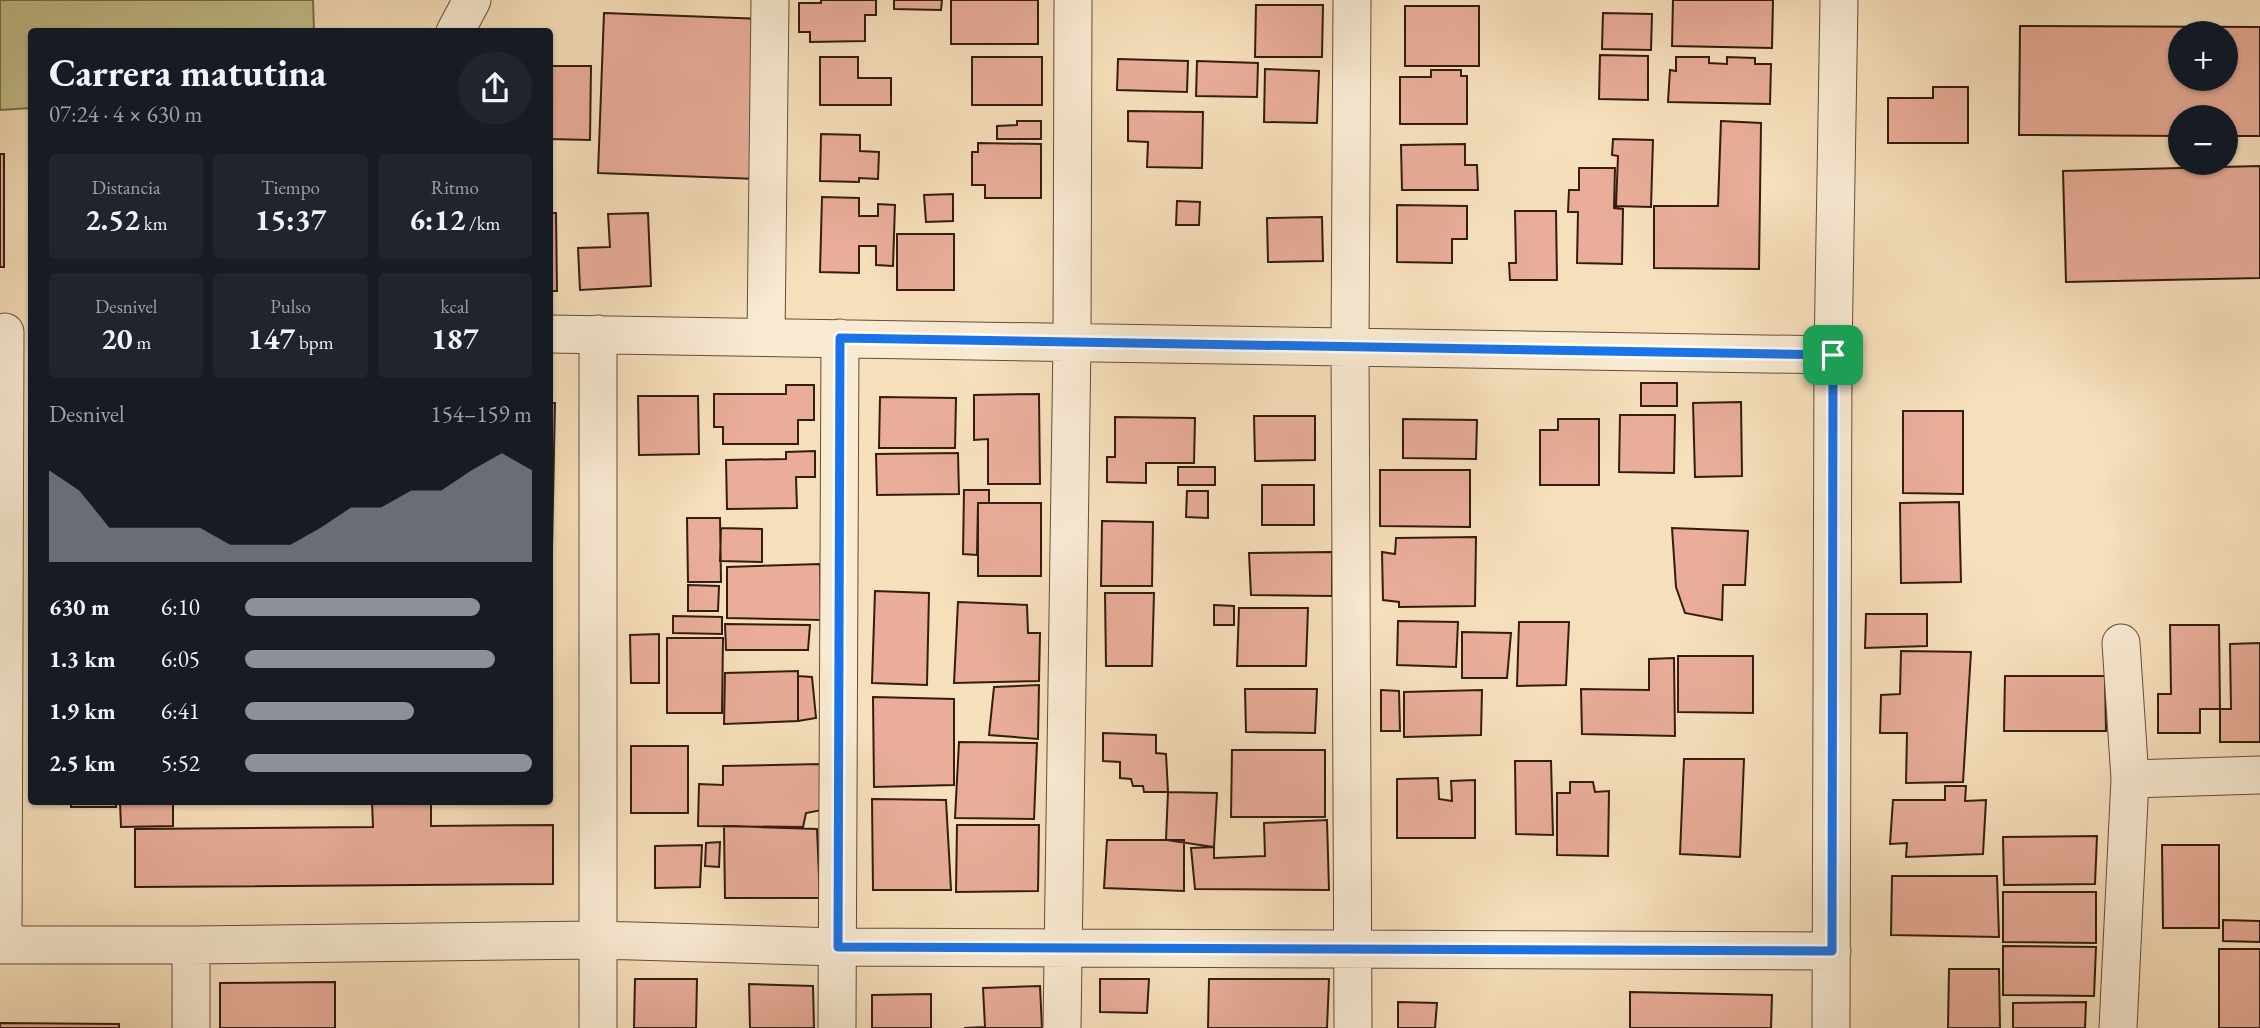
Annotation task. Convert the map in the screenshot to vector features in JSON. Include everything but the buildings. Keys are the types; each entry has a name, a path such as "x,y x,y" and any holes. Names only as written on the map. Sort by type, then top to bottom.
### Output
{"street":[{"path":"457,28 472,0"},
{"path":"766,337 770,0"},
{"path":"1062,1028 1061,948 1072,342 1073,0"},
{"path":"1352,0 1350,347 1353,1028"},
{"path":"1831,1028 1833,355 1839,0"},
{"path":"12,332 1,945 598,940 838,947 1832,951"},
{"path":"553,334 1833,355"},
{"path":"598,334 598,1028"},
{"path":"837,1028 840,338"},
{"path":"2118,1028 2130,779 2121,643"},
{"path":"2130,779 2260,775"},
{"path":"191,945 191,1028"}],"shaded area":[{"path":"0,0 313,0 314,28 28,28 28,108 0,110"}],"route":[{"path":"840,338 1833,355 1832,951 838,947 840,338"}]}
